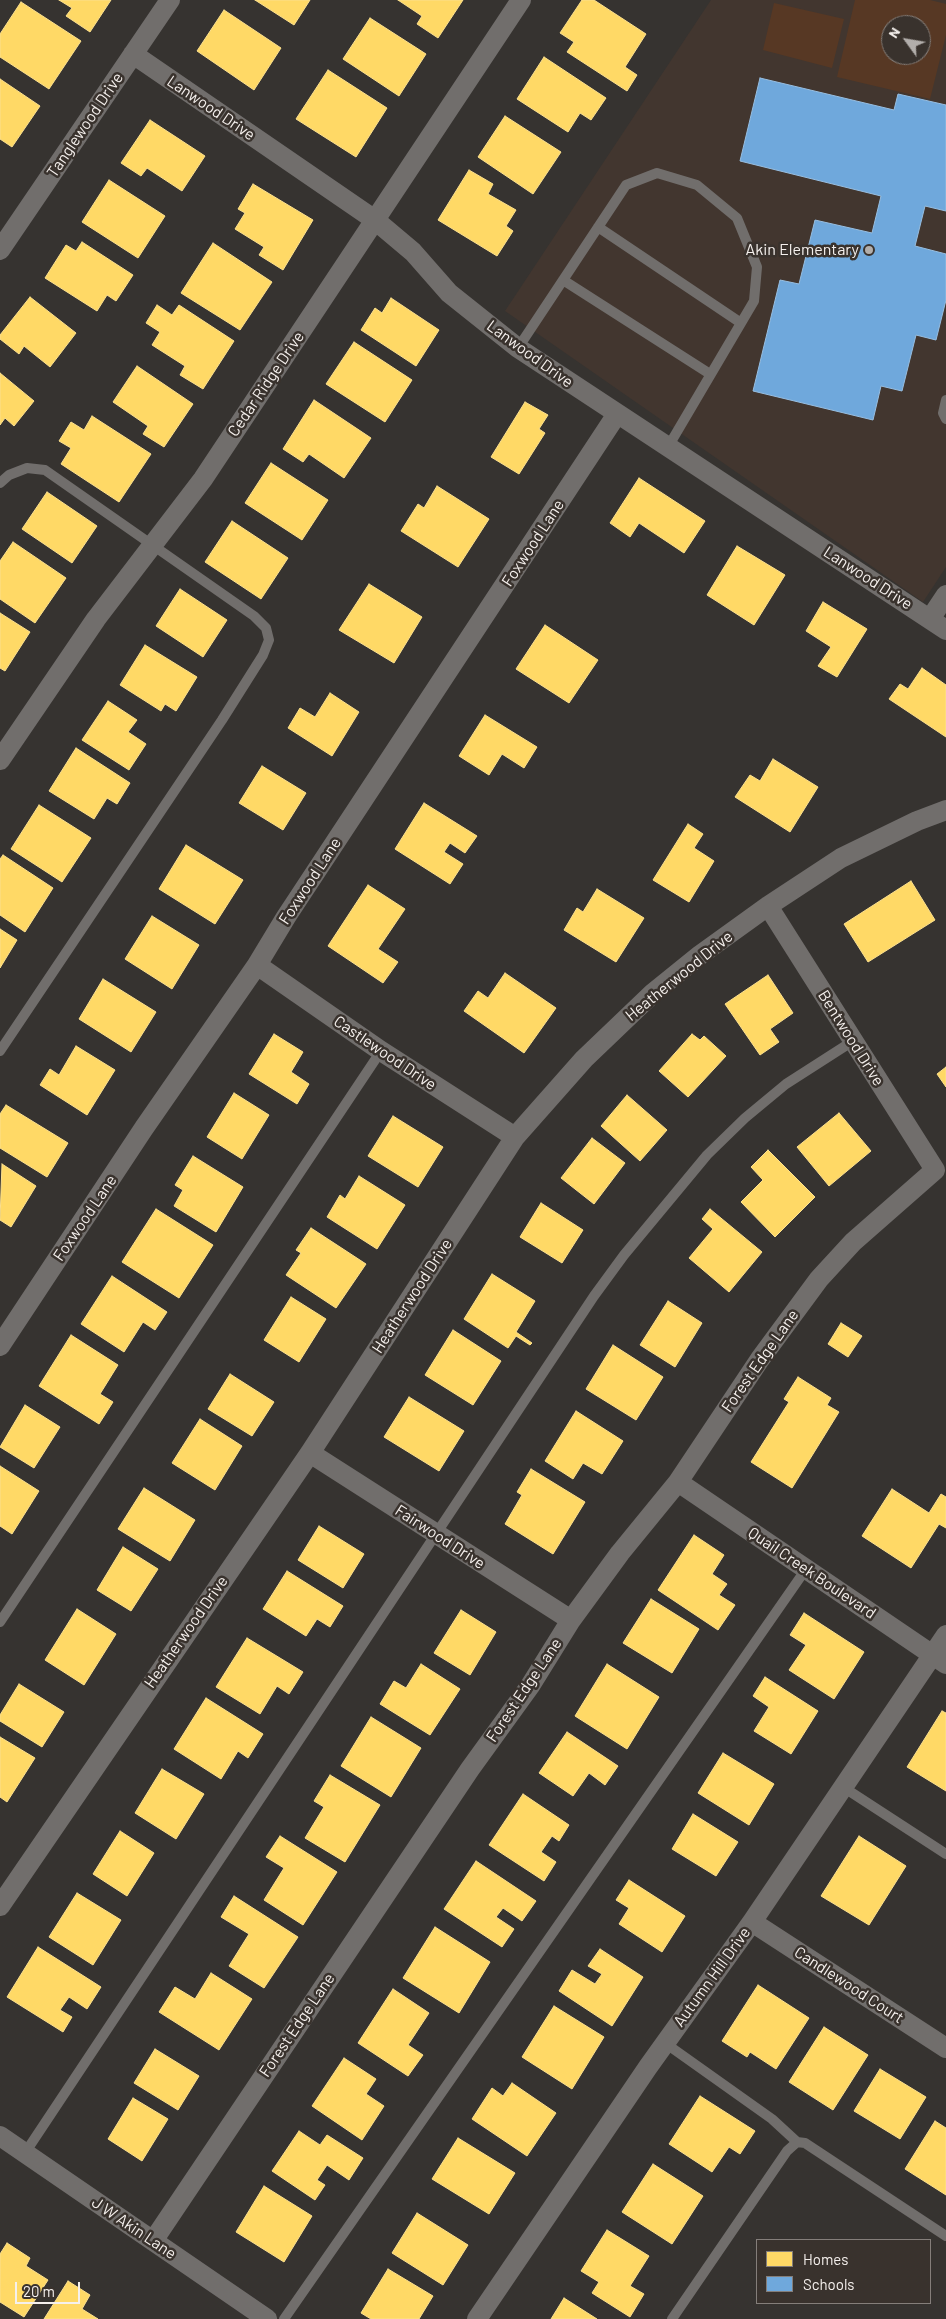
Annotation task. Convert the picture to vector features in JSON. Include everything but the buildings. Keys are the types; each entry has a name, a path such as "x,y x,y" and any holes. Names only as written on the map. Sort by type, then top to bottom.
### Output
{"street":[{"name":"Tanglewood Drive","path":"0,250 170,0"},
{"name":"Cedar Ridge Drive","path":"0,760 96,619 203,479 521,0"},
{"name":"Lanwood Drive","path":"133,54 375,220 413,252 449,293 518,348 938,624"},
{"name":"Foxwood Lane","path":"0,1346 144,1128 257,965 617,414"},
{"path":"938,624 946,595"},
{"name":"Heatherwood Drive","path":"0,1906 310,1453 515,1137 584,1059 652,993 768,906 841,858 917,821 946,810"},
{"name":"Bentwood Drive","path":"768,906 935,1170"},
{"name":"Castlewood Drive","path":"257,965 381,1051 515,1137"},
{"name":"Forest Edge Lane","path":"153,2241 470,1769 530,1686 571,1620 620,1553 678,1482 760,1359 819,1280 853,1242 935,1170"},
{"name":"Fairwood Drive","path":"310,1453 571,1620"},
{"name":"Quail Creek Boulevard","path":"678,1482 939,1659"},
{"name":"Autumn Hill Drive","path":"477,2319 665,2043 752,1922 843,1787 939,1659 946,1635"},
{"name":"Candlewood Court","path":"752,1922 946,2048"},
{"name":"J W Akin Lane","path":"0,2136 267,2319"}],"lane":[{"path":"518,348 626,185 657,173 697,185 737,218 757,267 754,301 668,447"},
{"path":"598,227 741,323"},
{"path":"563,280 710,374"},
{"path":"946,400 943,413 946,419"},
{"path":"0,484 9,475 27,468 45,470 128,526 152,546 254,616 266,628 269,640 263,655 222,720 0,1051"},
{"path":"25,2153 594,1296 667,1200 707,1155 745,1118 786,1084 853,1041"},
{"path":"0,1622 381,1051"},
{"path":"284,2319 806,1569"},
{"path":"843,1787 946,1854"},
{"path":"665,2043 772,2119 797,2142"},
{"path":"672,2319 787,2151 797,2142 805,2142 946,2236"}],"shaded area":[{"path":"711,0 946,0 946,567 923,602 505,311"},
{"path":"855,0 930,0 946,4 946,35 930,99 837,77"},
{"path":"774,3 844,19 832,68 763,50"}],"place":[{"name":"Akin Elementary","path":"869,250"}]}
